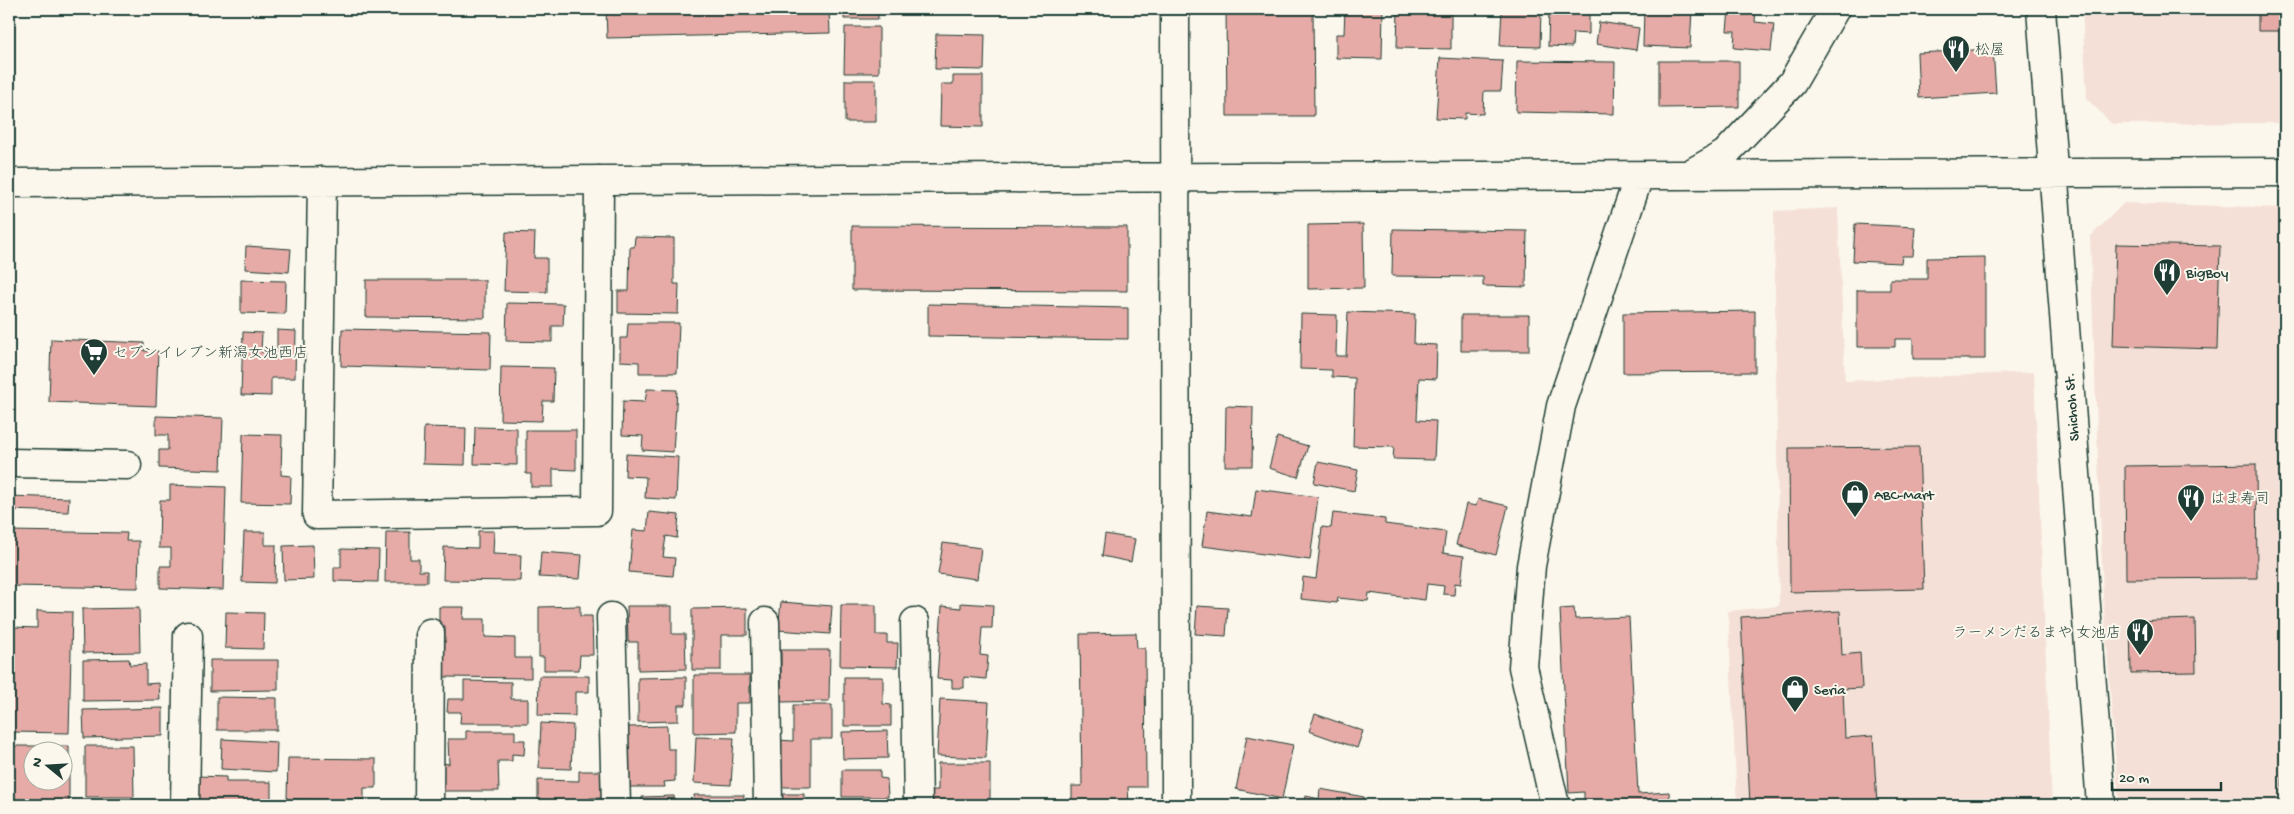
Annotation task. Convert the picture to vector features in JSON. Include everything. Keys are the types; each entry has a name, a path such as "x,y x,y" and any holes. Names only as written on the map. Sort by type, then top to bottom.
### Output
{"street":[{"path":"1175,9 1176,805"},
{"path":"1687,176 1724,154 1792,83 1835,9"},
{"name":"Shichoh St.","path":"2041,9 2101,805"},
{"path":"9,183 2285,172"},
{"path":"1555,805 1523,667 1531,566 1561,406 1639,176"},
{"path":"322,181 317,515 597,511 599,180"},
{"path":"9,463 127,465"},
{"path":"611,617 616,805"},
{"path":"764,622 768,805"},
{"path":"915,622 918,805"},
{"path":"429,805 430,633"},
{"path":"185,805 188,636"}],"shaded area":[{"path":"2082,9 2285,9 2285,123 2112,124 2087,99"},
{"path":"2124,203 2285,208 2285,805 2119,805 2103,596 2090,237"},
{"path":"1838,208 1845,381 2034,372 2052,805 1737,805 1728,611 1779,606 1774,211"}],"building":[{"path":"606,9 829,9 830,33 607,38"},
{"path":"844,9 878,9 878,19 844,19"},
{"path":"945,9 984,9 984,12 945,12"},
{"path":"1226,9 1313,9 1314,116 1227,116"},
{"path":"1345,9 1383,9 1382,59 1336,58 1336,34 1344,34"},
{"path":"1398,9 1451,9 1451,49 1397,48"},
{"path":"1502,9 1541,9 1540,47 1500,46"},
{"path":"1549,9 1589,9 1589,34 1573,33 1572,47 1548,46"},
{"path":"1597,9 1625,9 1625,14 1597,12"},
{"path":"1644,9 1692,9 1690,48 1643,46"},
{"path":"1729,9 1756,9 1755,22 1774,24 1771,51 1734,48 1735,31 1727,31"},
{"path":"2258,9 2285,9 2285,31 2258,31"},
{"path":"1599,22 1639,28 1636,50 1596,44"},
{"path":"845,27 879,27 879,73 844,73"},
{"path":"936,34 985,35 984,70 935,69"},
{"name":"松屋","path":"1993,49 1996,93 1919,98 1917,53"},
{"path":"1440,58 1503,61 1501,91 1484,91 1483,114 1465,113 1465,119 1436,118"},
{"path":"1517,61 1615,62 1614,114 1516,112"},
{"path":"1659,61 1739,61 1739,107 1659,108"},
{"path":"953,76 983,76 983,127 940,126 941,84 953,84"},
{"path":"845,80 876,80 876,122 845,122"},
{"path":"1363,224 1364,288 1308,289 1308,225"},
{"path":"1855,224 1915,227 1913,256 1902,256 1901,263 1853,261"},
{"path":"852,226 1127,227 1127,291 852,290"},
{"path":"1393,229 1527,231 1526,287 1483,286 1483,277 1392,276"},
{"path":"506,232 535,233 534,258 547,258 547,292 504,291"},
{"path":"635,237 674,238 674,284 679,284 678,314 618,313 618,291 629,291 630,247 634,247"},
{"name":"BigBoy","path":"2116,244 2220,246 2217,349 2113,346"},
{"path":"246,246 291,249 289,272 245,269"},
{"path":"1985,257 1985,359 1913,359 1913,339 1895,339 1895,347 1857,347 1857,290 1890,290 1890,279 1927,279 1927,258"},
{"path":"241,280 286,281 285,314 241,313"},
{"path":"366,280 485,280 485,318 366,317"},
{"path":"507,303 564,304 563,326 552,326 552,342 506,341"},
{"path":"928,304 1128,308 1128,339 928,336"},
{"path":"1755,311 1755,372 1623,373 1623,313"},
{"path":"1348,312 1415,314 1414,344 1437,345 1436,379 1419,378 1417,420 1436,421 1434,460 1393,459 1394,447 1353,446 1355,378 1332,377 1332,370 1300,369 1301,314 1337,315 1336,356 1346,356"},
{"path":"1461,315 1529,315 1529,351 1461,351"},
{"path":"628,323 679,323 677,373 639,373 639,362 620,361 620,338 627,338"},
{"path":"342,329 491,332 490,370 341,366"},
{"path":"277,330 296,331 295,378 271,378 271,396 241,395 243,332 262,333 261,352 277,352"},
{"path":"51,339 144,343 144,351 158,351 156,406 49,402"},
{"path":"501,367 554,368 553,401 543,401 542,421 500,420"},
{"path":"647,389 677,390 673,452 642,450 643,436 622,435 623,401 645,402"},
{"path":"1226,406 1253,407 1252,466 1225,466"},
{"path":"156,416 223,418 221,470 159,468 159,450 168,450 168,435 156,435"},
{"path":"424,427 466,428 465,465 423,464"},
{"path":"475,427 517,428 517,465 474,464"},
{"path":"526,430 576,430 576,470 553,469 553,487 531,487 531,474 526,474"},
{"path":"243,434 282,435 281,475 291,476 290,504 241,503"},
{"path":"1277,437 1308,446 1298,477 1269,468"},
{"name":"ABC-Mart","path":"1919,447 1924,589 1790,592 1789,448"},
{"path":"626,454 678,457 676,500 645,498 646,477 625,476"},
{"path":"1318,462 1358,470 1354,491 1314,483"},
{"name":"はま寿司","path":"2256,464 2257,578 2126,579 2125,466"},
{"path":"170,485 226,487 223,590 160,588 160,566 171,566 171,548 159,548 160,500 170,500"},
{"path":"1256,489 1318,497 1310,560 1202,546 1207,511 1252,517"},
{"path":"9,496 69,498 68,512 9,510"},
{"path":"1478,499 1508,506 1496,555 1456,545 1466,504 1476,506"},
{"path":"649,512 679,515 677,538 666,536 663,557 675,558 673,576 629,572 633,530 647,531"},
{"path":"1333,513 1385,519 1385,524 1446,532 1443,553 1464,556 1461,584 1455,583 1454,595 1443,594 1444,586 1427,584 1425,600 1369,593 1368,601 1338,598 1337,603 1301,599 1303,577 1316,579 1322,527 1331,528"},
{"path":"9,531 127,533 126,541 139,541 138,588 9,586"},
{"path":"478,531 494,531 493,554 521,555 520,581 443,580 444,547 478,548"},
{"path":"244,532 265,532 265,545 276,545 275,583 242,582"},
{"path":"386,532 410,532 410,559 419,559 419,571 427,571 427,582 385,582"},
{"path":"1105,534 1135,539 1131,562 1102,556"},
{"path":"943,543 981,548 977,579 938,574"},
{"path":"313,545 314,579 284,580 283,546"},
{"path":"341,549 379,550 378,582 334,581 334,567 341,567"},
{"path":"541,552 582,555 580,579 539,577"},
{"path":"781,602 832,606 830,634 778,630"},
{"path":"961,603 993,605 992,628 982,628 980,655 988,656 986,679 964,677 964,688 952,688 952,680 937,679 942,606 961,608"},
{"path":"841,605 876,605 876,635 887,635 887,643 898,643 897,667 840,666"},
{"path":"580,606 580,616 592,616 593,655 580,655 579,670 544,670 544,657 539,657 539,607"},
{"path":"627,606 672,606 672,634 685,634 686,669 638,670 638,642 628,642"},
{"path":"1197,606 1228,608 1226,636 1195,634"},
{"path":"439,607 464,607 463,619 485,619 485,637 515,638 515,658 531,658 531,678 444,677 445,626 439,626"},
{"path":"139,608 140,652 83,653 82,609"},
{"path":"747,608 747,635 721,635 721,670 692,670 692,609"},
{"path":"1574,608 1575,619 1629,617 1638,794 1669,792 1670,805 1584,805 1584,792 1569,793 1560,609"},
{"path":"37,611 72,612 69,733 10,732 13,627 37,628"},
{"name":"Seria","path":"1840,611 1842,655 1860,653 1862,688 1843,689 1845,738 1873,736 1877,805 1750,805 1741,617"},
{"path":"226,612 264,613 263,649 225,648"},
{"path":"2195,619 2196,672 2131,673 2130,621"},
{"path":"1136,633 1137,648 1145,648 1146,787 1128,787 1129,805 1072,805 1072,786 1082,786 1080,634"},
{"path":"781,650 830,650 829,701 781,702"},
{"path":"2285,656 2285,797 2282,797"},
{"path":"129,659 130,665 146,664 146,684 159,683 160,700 83,701 83,660"},
{"path":"210,660 278,660 278,690 210,691"},
{"path":"694,675 750,675 750,703 736,703 736,732 694,733"},
{"path":"539,676 589,676 589,692 575,692 575,716 538,715"},
{"path":"686,677 686,705 678,705 678,721 638,722 638,678"},
{"path":"844,677 883,677 883,704 891,705 891,726 844,726"},
{"path":"464,681 511,682 511,699 528,699 528,723 460,723 461,712 447,712 448,699 464,699"},
{"path":"217,697 277,698 277,730 217,730"},
{"path":"940,699 989,702 986,758 937,756"},
{"path":"793,705 832,705 832,739 811,739 811,787 778,787 778,740 793,741"},
{"path":"163,708 163,736 84,738 83,710"},
{"path":"1315,714 1363,731 1357,748 1309,731"},
{"path":"541,723 573,725 571,769 539,768"},
{"path":"667,726 668,749 675,749 675,781 664,782 665,787 629,787 628,727"},
{"path":"466,731 515,731 515,740 525,740 524,755 512,754 512,761 498,761 499,791 442,791 442,763 449,764 448,739 466,739"},
{"path":"887,731 888,758 843,759 842,732"},
{"path":"1247,736 1293,745 1282,799 1236,789"},
{"path":"696,737 734,738 731,785 694,783"},
{"path":"222,739 277,742 276,772 221,769"},
{"path":"9,746 22,746 22,792 69,792 69,802 9,802"},
{"path":"85,746 133,746 134,797 85,797"},
{"path":"288,758 376,759 376,788 364,788 364,800 287,799"},
{"path":"938,763 990,763 990,803 982,803 982,805 930,805 931,790 938,790"},
{"path":"842,770 880,770 880,778 887,779 888,797 842,797"},
{"path":"579,771 601,771 602,798 590,798 590,805 538,805 538,780 579,781"},
{"path":"197,776 226,777 226,782 271,782 271,805 197,805"},
{"path":"1320,789 1364,797 1363,805 1304,805 1306,796 1319,799"},
{"path":"778,794 804,794 804,805 778,805"},
{"path":"694,795 744,795 743,805 694,805"},
{"path":"674,796 675,802 681,802 681,805 628,805 642,804 642,797"},
{"path":"464,800 492,801 491,805 464,805"}],"place":[{"name":"松屋","path":"1956,73"},
{"name":"BigBoy","path":"2167,296"},
{"name":"セブンイレブン新潟女池西店","path":"94,376"},
{"name":"ABC-Mart","path":"1855,518"},
{"name":"はま寿司","path":"2191,522"},
{"name":"ラーメンだるまや 女池店","path":"2140,656"},
{"name":"Seria","path":"1795,713"}]}
